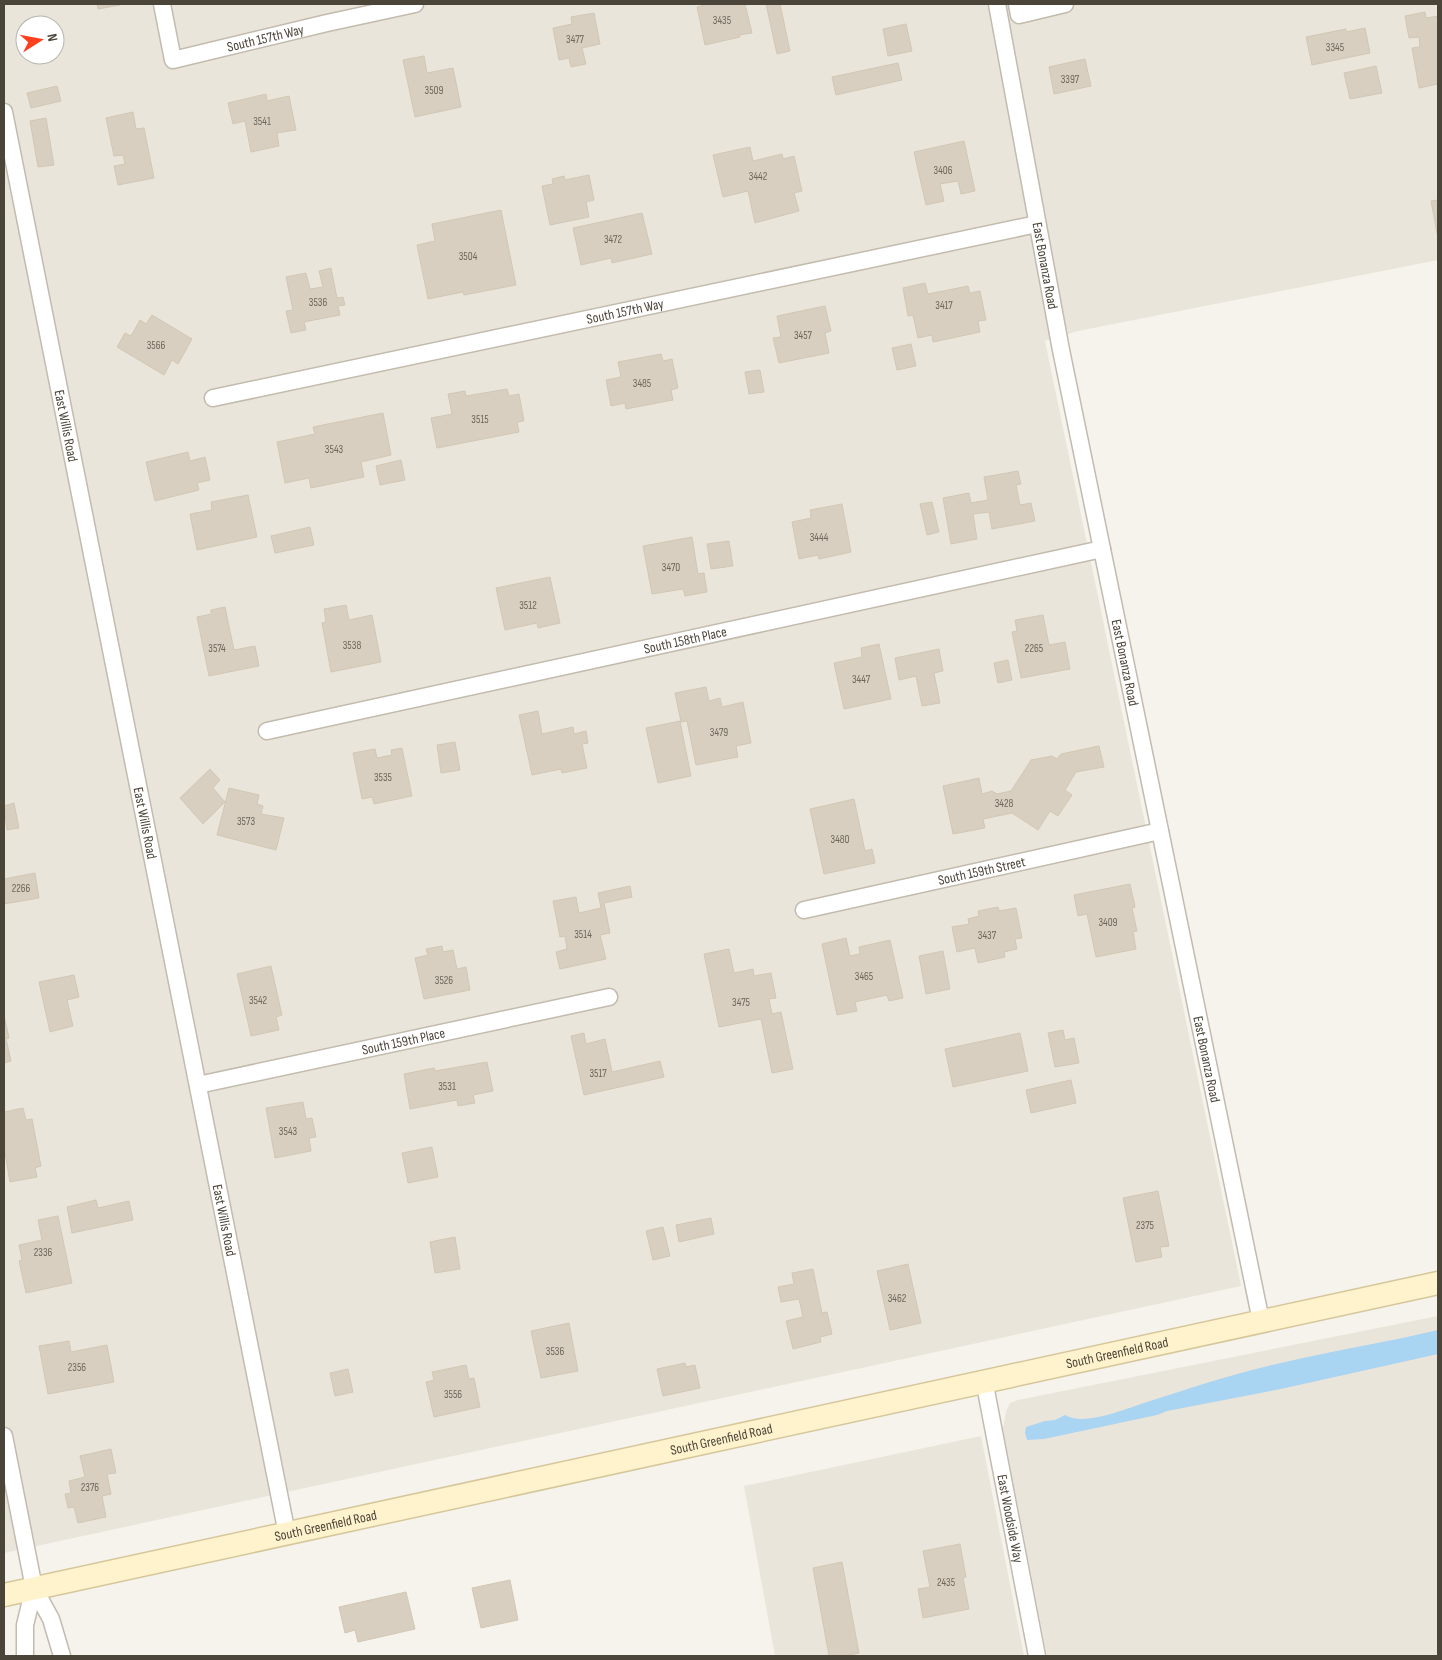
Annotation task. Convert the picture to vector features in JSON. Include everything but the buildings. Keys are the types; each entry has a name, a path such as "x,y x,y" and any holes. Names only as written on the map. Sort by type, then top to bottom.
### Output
{"main road":[{"name":"South Greenfield Road","path":"4,1595 984,1380 1438,1283"}],"street":[{"name":"South 157th Way","path":"162,4 173,60 327,22 414,4"},
{"name":"East Bonanza Road","path":"997,4 1037,224 1102,549 1261,1321"},
{"path":"1018,9 1065,4"},
{"name":"East Willis Road","path":"4,112 287,1534"},
{"name":"South 157th Way","path":"212,398 1037,224"},
{"name":"South 158th Place","path":"267,731 1102,549"},
{"name":"South 159th Street","path":"804,910 1160,830"},
{"name":"South 159th Place","path":"198,1084 608,997"},
{"name":"East Woodside Way","path":"984,1380 1037,1656"},
{"path":"4,1436 34,1588 51,1619 62,1656"},
{"path":"25,1656 25,1625 34,1588"}],"shaded area":[{"path":"4,4 1438,4 1438,260 1078,331 1045,341 1241,1286 4,1553"},
{"path":"1438,1316 1438,1656 1047,1656 1003,1429 1006,1412 1010,1403"},
{"path":"981,1436 1024,1656 775,1656 744,1486"}],"water":[{"path":"1438,1330 1438,1354 1044,1439 1027,1440 1025,1433 1026,1427 1055,1420 1065,1415 1081,1419 1102,1416 1266,1366"}]}
